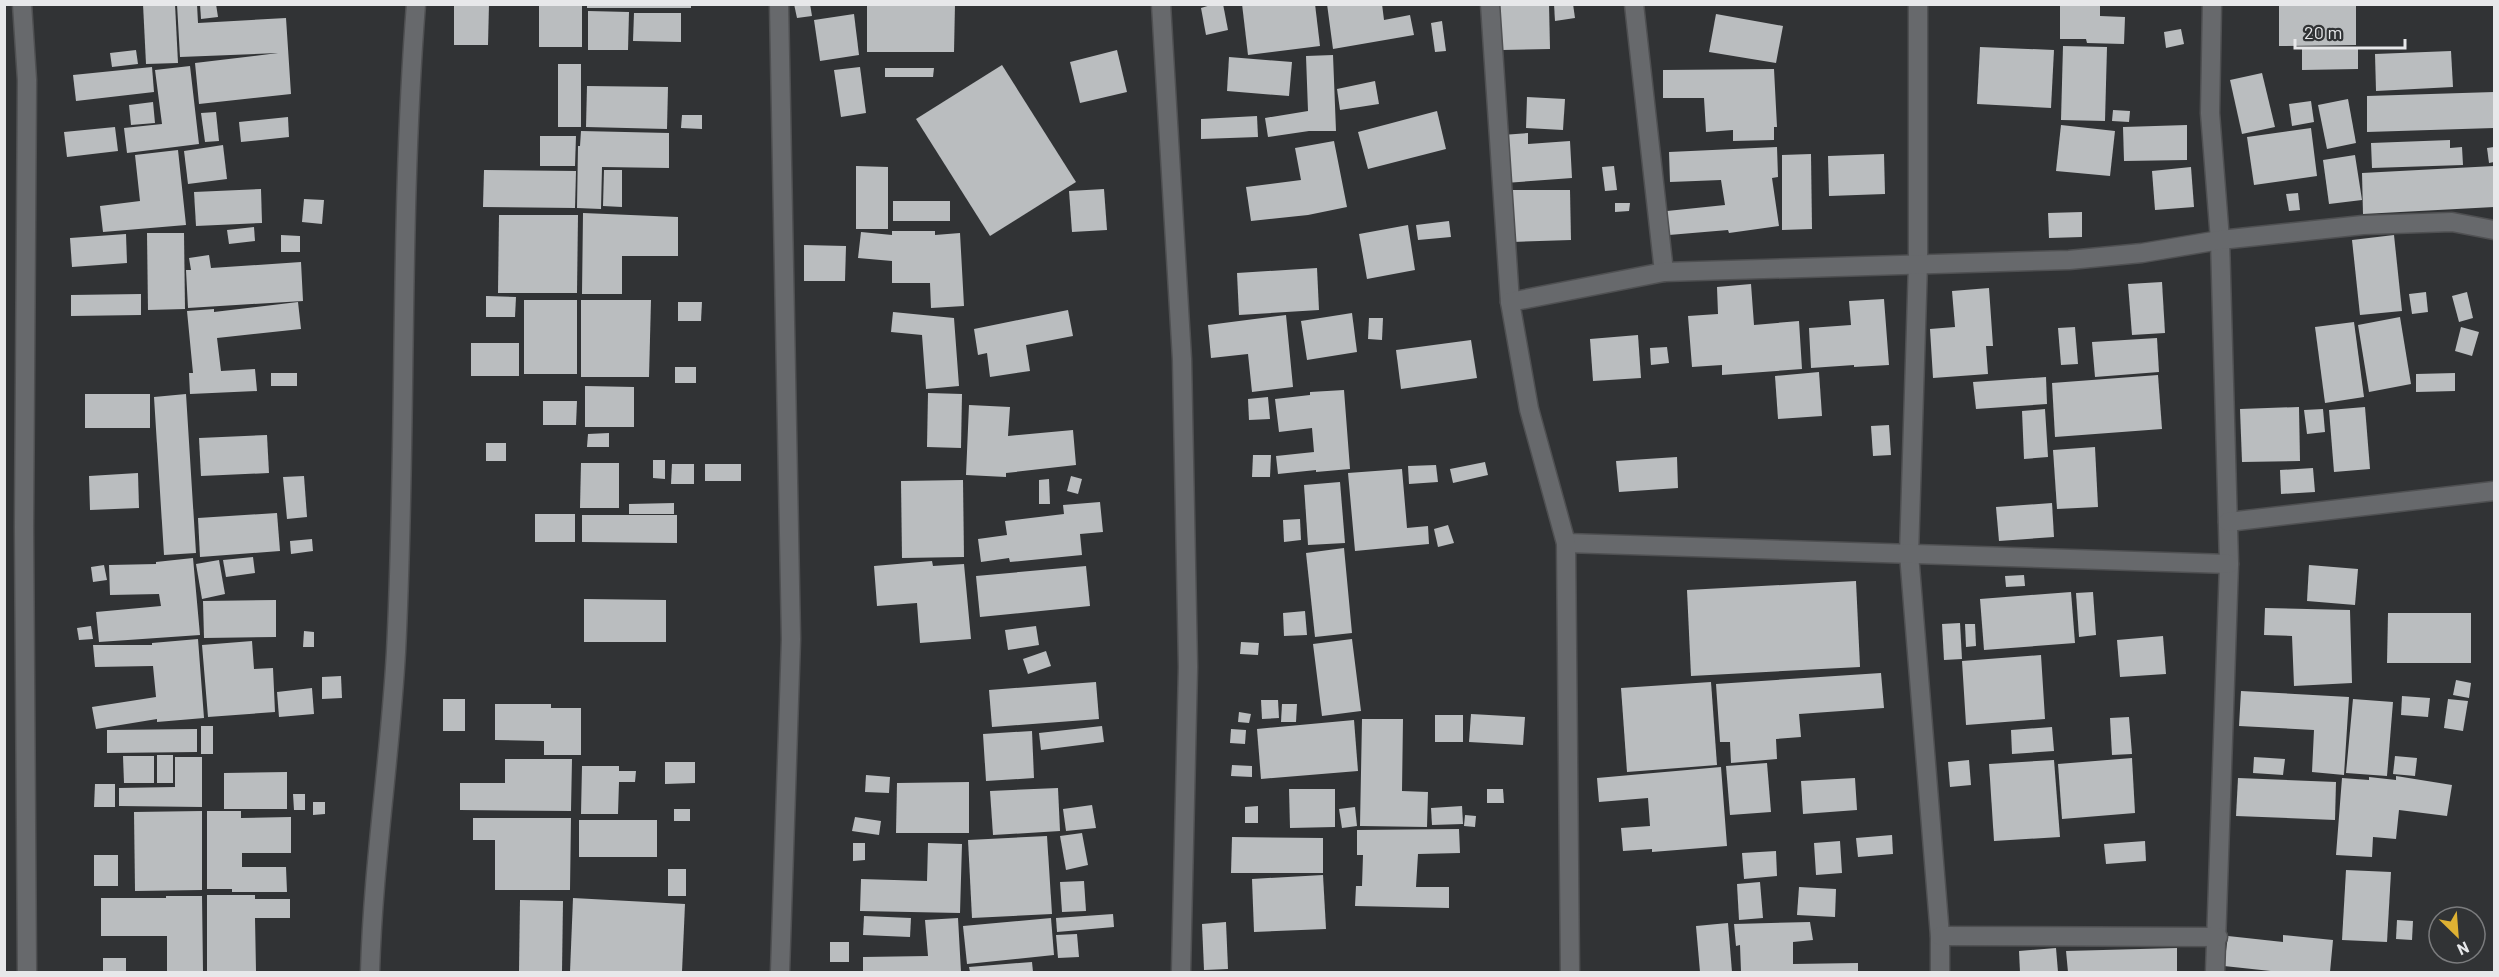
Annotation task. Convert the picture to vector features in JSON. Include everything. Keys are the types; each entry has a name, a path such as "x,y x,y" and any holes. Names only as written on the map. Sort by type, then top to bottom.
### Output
{"street":[{"path":"22,4 27,80 24,503 27,972"},
{"path":"370,972 372,909 396,654 403,470 405,185 416,4"},
{"path":"779,4 790,639 780,972"},
{"path":"1161,4 1182,360 1188,667 1181,972"},
{"path":"1490,4 1510,302 1529,409 1566,543 1570,972"},
{"path":"1634,4 1664,272"},
{"path":"1918,4 1918,263 1909,554 1940,936 1940,972"},
{"path":"2212,4 2210,113 2220,240 2229,564 2215,972"},
{"path":"1510,302 1664,272 2069,260 2142,253 2220,240 2363,225 2452,222 2494,230"},
{"path":"2228,522 2494,491"},
{"path":"1566,543 2229,564"},
{"path":"1940,936 2218,937"}],"building":[{"path":"143,4 175,4 178,63 146,64"},
{"path":"177,4 197,4 198,23 286,18 291,94 199,104 195,63 278,53 180,57"},
{"path":"200,4 216,4 218,17 201,19"},
{"path":"454,4 489,4 488,45 454,45"},
{"path":"539,4 582,4 582,47 539,47"},
{"path":"587,4 691,4 691,8 587,8"},
{"path":"794,4 810,4 812,16 797,18"},
{"path":"867,4 955,4 954,52 867,52"},
{"path":"1223,4 1228,30 1206,35 1201,8"},
{"path":"1242,4 1315,4 1320,46 1248,55"},
{"path":"1327,4 1382,4 1384,20 1410,15 1414,35 1333,49"},
{"path":"1500,4 1549,4 1550,49 1502,50"},
{"path":"1554,4 1573,4 1575,18 1555,21"},
{"path":"2060,4 2100,4 2100,16 2125,17 2124,44 2087,43 2086,39 2060,39"},
{"path":"2279,4 2356,4 2356,45 2279,46"},
{"path":"588,11 629,12 628,50 588,50"},
{"path":"634,13 681,13 681,42 633,41"},
{"path":"854,14 859,55 820,61 814,20"},
{"path":"1716,14 1783,26 1776,63 1709,52"},
{"path":"1442,21 1446,51 1435,52 1431,23"},
{"path":"2181,29 2184,44 2166,48 2164,32"},
{"path":"2063,46 2107,47 2105,121 2061,120"},
{"path":"1980,47 2054,50 2051,108 1977,104"},
{"path":"2302,48 2358,48 2358,69 2302,70"},
{"path":"136,50 138,64 112,67 110,53"},
{"path":"1117,50 1127,92 1080,103 1070,62"},
{"path":"2451,51 2453,87 2376,91 2375,54"},
{"path":"1333,55 1336,131 1309,131 1268,137 1265,118 1308,111 1306,56"},
{"path":"1229,57 1292,62 1289,96 1227,91"},
{"path":"558,64 581,64 581,127 558,127"},
{"path":"1002,65 1076,182 990,236 916,119"},
{"path":"190,66 199,144 127,153 124,128 162,124 155,70"},
{"path":"152,67 154,92 76,101 73,75"},
{"path":"860,67 866,113 841,117 834,70"},
{"path":"885,68 934,68 933,77 885,77"},
{"path":"1774,69 1777,127 1774,127 1774,140 1733,141 1733,130 1706,132 1704,98 1663,98 1663,70"},
{"path":"2262,73 2275,127 2242,134 2230,80"},
{"path":"1375,81 1379,104 1340,110 1337,89"},
{"path":"587,86 668,87 667,129 586,127"},
{"path":"2494,92 2494,128 2367,132 2367,96"},
{"path":"1527,97 1565,99 1563,130 1526,128"},
{"path":"2348,99 2356,143 2327,149 2318,105"},
{"path":"2311,101 2314,122 2292,126 2289,104"},
{"path":"153,102 155,123 131,125 129,105"},
{"path":"2113,110 2130,111 2129,122 2112,121"},
{"path":"1437,111 1446,149 1368,169 1358,132"},
{"path":"216,112 219,141 205,142 201,113"},
{"path":"682,115 702,115 702,129 681,128"},
{"path":"1257,116 1258,137 1201,139 1201,119"},
{"path":"288,117 289,137 241,142 239,122"},
{"path":"2061,125 2115,131 2110,176 2056,171"},
{"path":"2187,125 2187,160 2124,161 2123,127"},
{"path":"115,127 118,151 67,157 64,132"},
{"path":"2311,128 2317,176 2254,185 2247,137"},
{"path":"581,131 669,133 669,168 602,167 601,209 577,208 578,146 580,146"},
{"path":"1528,133 1528,144 1570,141 1572,178 1505,183 1502,135"},
{"path":"540,136 576,136 575,166 540,166"},
{"path":"2450,140 2450,148 2462,147 2463,165 2372,168 2371,143"},
{"path":"1334,141 1347,207 1308,215 1251,221 1246,187 1301,180 1295,148"},
{"path":"223,145 227,179 188,184 184,151"},
{"path":"1777,147 1778,177 1772,178 1779,226 1729,233 1728,230 1669,235 1667,211 1725,205 1721,180 1670,182 1669,152"},
{"path":"2494,147 2494,162 2489,163 2487,148"},
{"path":"178,150 186,225 103,232 100,206 140,201 135,155"},
{"path":"1811,154 1812,229 1782,230 1782,155"},
{"path":"1884,154 1885,194 1829,196 1828,156"},
{"path":"2355,155 2362,200 2329,204 2323,160"},
{"path":"856,166 888,167 888,229 856,229"},
{"path":"1614,166 1617,190 1605,191 1602,167"},
{"path":"2494,166 2494,207 2363,214 2362,173"},
{"path":"2191,167 2194,207 2155,210 2152,171"},
{"path":"484,170 576,171 575,208 483,207"},
{"path":"604,170 622,170 622,207 603,206"},
{"path":"261,189 262,223 196,226 194,192"},
{"path":"1104,189 1107,230 1072,232 1069,191"},
{"path":"1511,190 1570,190 1571,240 1512,242"},
{"path":"2298,193 2300,210 2289,211 2286,194"},
{"path":"304,199 324,200 322,224 302,222"},
{"path":"893,201 950,201 950,221 893,221"},
{"path":"1615,203 1630,203 1629,211 1615,212"},
{"path":"2082,212 2082,237 2049,238 2048,213"},
{"path":"583,213 678,217 678,256 622,256 622,294 582,294"},
{"path":"499,215 578,215 577,293 498,293"},
{"path":"1449,221 1451,237 1418,240 1416,225"},
{"path":"1408,225 1415,270 1367,279 1359,234"},
{"path":"254,227 255,241 229,244 227,230"},
{"path":"892,231 935,231 935,235 960,233 964,306 931,308 930,283 892,283 892,261 858,258 861,232 892,235"},
{"path":"147,233 184,233 185,309 148,310"},
{"path":"126,234 127,263 72,267 70,238"},
{"path":"281,235 300,236 300,252 281,252"},
{"path":"2394,235 2402,311 2360,315 2352,240"},
{"path":"804,245 846,246 845,281 804,281"},
{"path":"209,255 211,268 301,262 303,301 188,308 186,270 191,270 189,258"},
{"path":"1317,268 1319,310 1239,315 1237,273"},
{"path":"2162,282 2165,333 2132,335 2128,284"},
{"path":"1751,284 1754,325 1799,321 1802,369 1722,375 1722,365 1692,367 1688,316 1718,314 1717,287"},
{"path":"1989,288 1993,346 1986,346 1988,374 1933,378 1930,329 1955,327 1952,291"},
{"path":"2426,292 2428,312 2412,314 2409,294"},
{"path":"2467,292 2473,318 2459,322 2452,296"},
{"path":"141,294 141,315 71,316 71,295"},
{"path":"486,296 516,297 515,317 486,317"},
{"path":"1884,299 1889,365 1811,368 1809,328 1851,325 1849,301"},
{"path":"524,300 577,300 577,374 524,374"},
{"path":"581,300 651,300 649,377 581,377"},
{"path":"298,302 301,329 217,338 221,371 255,369 257,391 190,394 189,373 193,373 187,311 214,309 214,312"},
{"path":"678,302 702,302 701,321 678,321"},
{"path":"1068,310 1073,336 1026,345 1030,371 990,377 987,353 978,355 974,329"},
{"path":"893,312 954,318 959,386 926,389 922,335 891,332"},
{"path":"1352,313 1357,352 1307,360 1301,321"},
{"path":"1286,315 1293,387 1252,392 1248,354 1211,358 1208,325"},
{"path":"2400,317 2411,384 2369,392 2358,325"},
{"path":"1369,318 1383,318 1382,340 1368,339"},
{"path":"2354,322 2364,397 2325,403 2315,327"},
{"path":"2075,327 2078,364 2061,365 2058,328"},
{"path":"2461,327 2479,332 2472,356 2455,351"},
{"path":"1638,335 1641,378 1593,381 1590,339"},
{"path":"2157,338 2159,372 2095,377 2092,342"},
{"path":"1471,340 1477,378 1401,389 1396,350"},
{"path":"471,343 519,343 519,376 471,376"},
{"path":"1667,347 1669,363 1651,365 1650,348"},
{"path":"675,367 696,367 696,383 675,383"},
{"path":"1819,372 1822,416 1778,419 1775,376"},
{"path":"271,373 297,373 297,386 271,386"},
{"path":"2455,373 2455,391 2416,392 2416,374"},
{"path":"2158,375 2162,429 2055,437 2052,383"},
{"path":"2046,377 2047,404 1976,409 1973,382"},
{"path":"585,386 634,387 634,427 585,427"},
{"path":"1344,390 1350,469 1278,474 1276,456 1314,452 1312,428 1279,432 1275,399 1310,395 1310,392"},
{"path":"928,393 962,394 961,448 927,447"},
{"path":"85,394 150,394 150,428 85,428"},
{"path":"186,394 196,553 164,555 154,397"},
{"path":"1268,397 1270,419 1249,420 1248,399"},
{"path":"543,401 577,401 576,425 543,425"},
{"path":"969,405 1010,407 1008,436 1073,430 1076,465 1006,473 1006,477 966,475"},
{"path":"2299,407 2300,461 2242,462 2240,409"},
{"path":"2365,407 2370,469 2334,472 2329,410"},
{"path":"2045,409 2048,457 2024,459 2022,411"},
{"path":"2323,409 2325,432 2307,434 2304,410"},
{"path":"1889,425 1891,455 1873,456 1871,426"},
{"path":"609,433 609,447 587,447 588,434"},
{"path":"267,435 269,473 201,476 199,438"},
{"path":"486,443 506,443 506,461 486,461"},
{"path":"2095,447 2098,507 2057,509 2053,450"},
{"path":"1253,455 1271,455 1270,477 1252,477"},
{"path":"1677,457 1678,488 1619,492 1616,461"},
{"path":"653,460 665,460 665,479 653,478"},
{"path":"1485,462 1488,475 1453,483 1450,469"},
{"path":"581,463 619,463 619,508 580,508"},
{"path":"672,464 694,464 694,484 671,484"},
{"path":"705,464 741,464 741,481 705,481"},
{"path":"1436,465 1438,482 1409,484 1408,466"},
{"path":"2313,468 2315,492 2281,494 2280,470"},
{"path":"1402,469 1407,528 1428,526 1429,544 1355,551 1348,473"},
{"path":"138,473 139,508 90,510 89,476"},
{"path":"304,476 307,517 287,519 283,477"},
{"path":"1071,476 1082,479 1078,494 1067,491"},
{"path":"1049,479 1050,504 1039,504 1039,480"},
{"path":"963,480 964,557 902,558 901,481"},
{"path":"1340,482 1345,543 1308,545 1304,485"},
{"path":"1100,502 1103,532 1080,534 1082,555 1010,562 1009,558 981,562 978,539 1007,535 1005,521 1064,514 1063,505"},
{"path":"674,503 674,514 629,514 629,504"},
{"path":"2052,503 2054,537 1999,541 1996,507"},
{"path":"277,513 280,551 200,557 198,518"},
{"path":"535,514 575,514 575,542 535,542"},
{"path":"582,515 677,515 677,543 582,542"},
{"path":"1300,519 1301,540 1284,542 1283,520"},
{"path":"1448,525 1454,543 1438,547 1434,529"},
{"path":"312,539 313,551 291,554 290,541"},
{"path":"1344,548 1352,633 1315,637 1306,553"},
{"path":"253,557 255,573 226,577 223,560"},
{"path":"193,558 200,635 99,642 96,612 161,606 159,594 110,595 109,565 156,564 156,562"},
{"path":"219,560 225,594 202,599 196,564"},
{"path":"932,561 933,566 964,564 971,639 920,643 917,603 877,606 874,566"},
{"path":"104,565 107,580 93,582 91,567"},
{"path":"2309,565 2358,569 2355,605 2307,601"},
{"path":"1086,566 1090,606 980,617 976,576"},
{"path":"2024,575 2025,586 2006,587 2005,576"},
{"path":"1856,581 1860,667 1691,676 1687,590"},
{"path":"2071,592 2075,643 1984,650 1980,599"},
{"path":"2093,592 2096,635 2079,637 2076,593"},
{"path":"584,599 666,600 666,642 584,642"},
{"path":"276,600 276,637 204,638 203,601"},
{"path":"2265,608 2350,610 2352,683 2294,686 2292,636 2264,635"},
{"path":"1305,611 1307,635 1284,636 1283,613"},
{"path":"2388,613 2471,613 2471,663 2387,663"},
{"path":"1960,623 1962,659 1944,660 1942,624"},
{"path":"1965,624 1975,624 1976,646 1966,647"},
{"path":"91,626 93,639 79,640 77,628"},
{"path":"1036,626 1039,645 1008,650 1005,630"},
{"path":"304,631 314,632 314,647 303,647"},
{"path":"2163,636 2166,674 2120,677 2117,640"},
{"path":"198,639 204,718 157,722 157,719 96,729 92,707 156,697 153,666 95,667 93,645 152,645 152,643"},
{"path":"1352,639 1361,711 1322,716 1313,644"},
{"path":"252,641 254,669 273,668 275,712 208,717 202,645"},
{"path":"1241,642 1259,643 1258,655 1240,654"},
{"path":"1046,651 1051,666 1028,674 1023,659"},
{"path":"2041,655 2045,719 1966,725 1962,661"},
{"path":"1881,673 1884,708 1799,714 1801,737 1776,739 1777,759 1731,763 1730,742 1720,742 1716,684"},
{"path":"341,676 342,698 322,699 322,677"},
{"path":"2456,680 2471,683 2469,698 2453,695"},
{"path":"1096,682 1099,719 992,727 989,690"},
{"path":"1711,682 1717,765 1627,772 1621,688"},
{"path":"312,688 314,714 279,717 277,692"},
{"path":"2241,691 2349,697 2344,775 2312,772 2314,730 2239,726"},
{"path":"2402,696 2430,698 2428,717 2401,715"},
{"path":"443,699 465,699 465,731 443,731"},
{"path":"2353,699 2393,702 2387,776 2346,773"},
{"path":"2448,699 2468,701 2463,731 2444,728"},
{"path":"1261,700 1278,700 1279,718 1262,719"},
{"path":"495,704 551,704 551,708 581,708 581,755 544,755 544,741 495,740"},
{"path":"1282,704 1297,704 1296,722 1281,722"},
{"path":"1239,712 1251,714 1249,723 1238,722"},
{"path":"1471,714 1525,717 1523,745 1469,742"},
{"path":"1435,715 1463,715 1463,742 1435,742"},
{"path":"2129,717 2132,754 2112,755 2110,718"},
{"path":"1362,719 1403,719 1402,791 1428,792 1427,827 1360,826"},
{"path":"1354,720 1358,771 1261,779 1257,729"},
{"path":"201,726 213,726 213,754 201,754"},
{"path":"1102,726 1104,742 1041,750 1039,733"},
{"path":"2052,727 2054,751 2012,754 2011,730"},
{"path":"197,729 197,752 107,753 107,730"},
{"path":"1231,729 1246,730 1245,744 1230,743"},
{"path":"1032,731 1034,778 986,781 983,734"},
{"path":"157,755 173,755 173,783 157,783"},
{"path":"123,756 154,756 154,783 124,783"},
{"path":"2395,756 2417,758 2415,776 2393,774"},
{"path":"175,757 202,757 202,807 119,806 119,788 175,787"},
{"path":"2254,757 2285,759 2283,775 2253,773"},
{"path":"2132,758 2135,813 2062,819 2058,764"},
{"path":"505,759 572,759 571,811 460,810 460,783 505,783"},
{"path":"1969,760 1971,785 1950,787 1948,762"},
{"path":"2054,760 2060,837 1994,841 1989,764"},
{"path":"665,762 695,762 695,783 665,784"},
{"path":"1767,763 1771,812 1730,815 1726,766"},
{"path":"1232,765 1252,766 1252,777 1231,776"},
{"path":"582,766 619,766 619,771 636,771 635,782 619,782 618,814 581,814"},
{"path":"1721,767 1727,846 1652,852 1652,849 1623,851 1621,828 1650,826 1648,798 1599,802 1597,778"},
{"path":"287,772 287,809 224,809 224,773"},
{"path":"866,775 890,777 889,793 865,792"},
{"path":"2396,776 2452,785 2447,816 2399,810 2396,839 2373,837 2372,857 2336,855 2342,778 2369,780 2369,777 2396,780"},
{"path":"1855,778 1857,810 1803,814 1801,781"},
{"path":"2238,778 2336,782 2335,820 2236,816"},
{"path":"969,782 969,833 896,833 897,783"},
{"path":"95,784 115,784 115,807 94,807"},
{"path":"1058,788 1060,831 993,835 990,791"},
{"path":"1289,789 1335,789 1335,827 1290,828"},
{"path":"1487,789 1503,789 1504,803 1487,803"},
{"path":"293,794 305,794 305,810 294,810"},
{"path":"313,802 325,802 325,814 313,815"},
{"path":"1092,805 1096,828 1066,831 1063,809"},
{"path":"1258,806 1258,823 1245,823 1245,807"},
{"path":"1462,806 1463,824 1432,825 1431,808"},
{"path":"1355,807 1357,826 1342,828 1339,809"},
{"path":"674,809 690,809 690,821 674,821"},
{"path":"202,811 202,890 135,891 134,812"},
{"path":"207,811 241,811 241,818 291,817 291,853 242,853 242,867 286,867 287,892 232,892 232,889 207,889"},
{"path":"1465,815 1476,816 1475,827 1464,826"},
{"path":"855,817 881,821 879,835 852,831"},
{"path":"473,818 571,818 570,890 495,890 495,840 473,840"},
{"path":"579,820 657,820 657,857 579,857"},
{"path":"1459,829 1460,853 1418,854 1416,887 1449,887 1449,908 1355,906 1356,886 1362,886 1363,855 1357,855 1357,830"},
{"path":"1082,833 1088,865 1066,870 1060,836"},
{"path":"1892,835 1893,854 1858,857 1856,838"},
{"path":"1047,836 1052,914 972,918 968,840"},
{"path":"1232,837 1323,838 1323,873 1231,873"},
{"path":"1840,841 1842,873 1816,875 1814,843"},
{"path":"2145,841 2146,861 2106,864 2104,844"},
{"path":"853,843 865,843 865,860 853,861"},
{"path":"928,843 962,844 960,913 860,911 861,879 927,881"},
{"path":"1776,851 1777,876 1744,879 1742,853"},
{"path":"94,855 118,855 118,886 94,886"},
{"path":"668,869 686,869 686,896 668,896"},
{"path":"2346,870 2391,872 2387,942 2342,940"},
{"path":"1323,875 1326,929 1254,932 1252,879"},
{"path":"1084,881 1086,911 1062,912 1060,882"},
{"path":"1760,882 1763,918 1739,920 1737,884"},
{"path":"1799,887 1836,889 1835,917 1797,915"},
{"path":"207,895 255,895 255,899 290,899 290,918 255,918 256,971 207,971"},
{"path":"166,896 202,896 203,972 167,972 167,936 101,936 101,898 166,898"},
{"path":"573,898 685,904 682,972 570,972"},
{"path":"520,900 563,901 562,972 519,972"},
{"path":"1113,914 1114,927 1057,932 1056,918"},
{"path":"864,916 911,918 910,937 863,935"},
{"path":"958,918 961,972 863,972 863,957 928,956 925,920"},
{"path":"1051,918 1054,955 967,964 963,926"},
{"path":"2397,920 2413,921 2412,940 2396,939"},
{"path":"1226,922 1228,969 1204,970 1202,924"},
{"path":"1810,922 1813,940 1793,942 1793,964 1858,963 1858,972 1741,972 1740,945 1736,946 1734,924"},
{"path":"1728,923 1732,972 1700,972 1696,926"},
{"path":"1077,934 1079,957 1058,958 1056,935"},
{"path":"2283,935 2333,940 2330,972 2280,972 2224,966 2228,936 2283,942"},
{"path":"830,942 849,942 849,962 830,962"},
{"path":"2056,948 2058,972 2020,972 2019,951"},
{"path":"2177,948 2177,972 2068,972 2066,951"},
{"path":"103,958 126,958 126,971 103,971"},
{"path":"1032,962 1033,972 970,972 969,967"}]}
